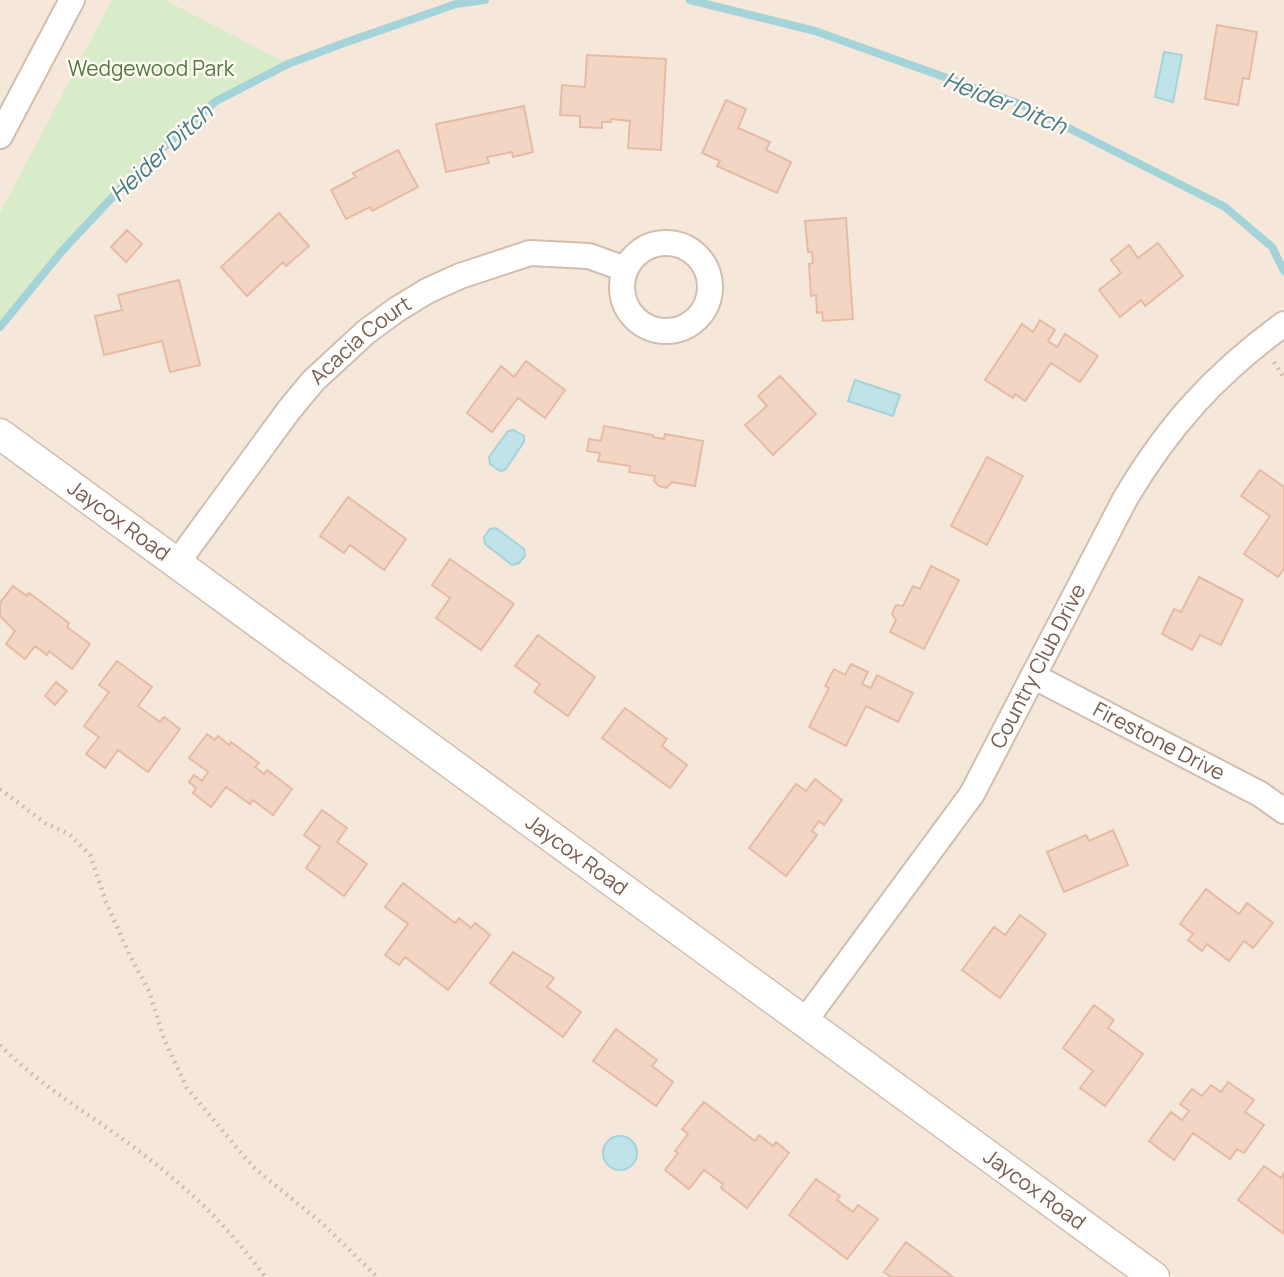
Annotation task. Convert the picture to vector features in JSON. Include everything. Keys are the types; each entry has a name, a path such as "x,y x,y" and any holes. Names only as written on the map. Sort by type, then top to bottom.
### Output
{"street":[{"path":"0,136 72,0"},
{"name":"Acacia Court","path":"177,563 289,410 313,382 366,331 396,310 427,291 460,276 530,253 590,256 625,269"},
{"name":"Country Club Drive","path":"804,1022 972,794 1147,461 1200,394 1232,364 1284,324"},
{"name":"Jaycox Road","path":"0,434 1154,1277"},
{"name":"Firestone Drive","path":"1033,676 1260,794 1284,811"}],"path":[{"path":"0,789 45,823 69,834 89,855 106,902 149,991 164,1039 187,1088 253,1167 324,1225 377,1277"},
{"path":"0,1045 51,1090 140,1152 197,1198 244,1247 265,1277"}],"shaded area":[{"path":"0,0 1284,0 1284,1277 1175,1277 190,554 0,419"},
{"path":"0,455 131,549 1130,1277 0,1277"}],"green space":[{"name":"Wedgewood Park","path":"112,0 165,0 288,64 216,101 137,171 62,251 0,327 0,213"}],"water":[{"path":"1164,52 1182,55 1173,102 1155,97"},
{"path":"855,380 900,395 893,416 848,401"},
{"path":"514,430 524,436 524,442 505,470 500,471 490,464 489,457 508,431"},
{"path":"496,528 524,549 525,556 519,563 512,565 485,544 484,537 490,529"},
{"path":"620,1136 632,1141 637,1153 632,1165 620,1170 608,1165 603,1153 608,1141"}],"building":[{"path":"1217,25 1257,32 1249,79 1243,78 1238,105 1205,99"},
{"path":"587,55 666,59 661,150 628,148 630,121 611,119 611,122 602,122 602,128 580,127 580,116 560,115 562,85 585,87"},
{"path":"726,100 746,109 738,128 770,142 766,150 791,162 777,193 717,166 720,161 702,153"},
{"path":"524,106 533,152 513,157 512,152 487,157 489,163 446,172 436,124"},
{"path":"398,150 418,187 372,211 370,207 346,219 331,190 356,177 353,173"},
{"path":"279,213 309,246 286,266 283,262 247,296 221,267"},
{"path":"846,218 853,319 823,321 822,312 817,313 816,295 811,296 809,264 813,263 812,252 808,252 805,221"},
{"path":"127,230 142,244 126,262 111,247"},
{"path":"1158,243 1183,276 1145,306 1141,300 1120,317 1099,290 1121,273 1111,260 1129,245 1138,258"},
{"path":"179,280 200,365 170,372 162,341 104,355 95,316 122,310 118,295"},
{"path":"1040,320 1055,330 1048,341 1057,347 1065,334 1098,356 1080,382 1051,363 1025,401 1015,394 1013,398 985,380 1022,324 1033,332"},
{"path":"526,361 565,390 545,418 518,398 492,432 467,413 501,366 514,377"},
{"path":"780,376 816,414 773,455 745,425 767,406 758,396"},
{"path":"604,426 664,439 665,434 703,441 695,486 672,482 666,488 654,481 655,476 629,472 630,466 598,461 600,453 587,451 589,439 601,441"},
{"path":"987,457 1023,476 987,545 951,526"},
{"path":"1260,470 1284,487 1284,569 1278,577 1244,554 1270,516 1241,496"},
{"path":"348,497 406,539 384,570 350,545 344,553 320,536"},
{"path":"450,559 514,604 481,650 436,618 450,598 432,585"},
{"path":"931,566 959,580 924,649 890,632 896,620 892,614 896,605 903,606 913,586 920,589"},
{"path":"1199,577 1243,600 1221,645 1200,635 1192,650 1162,634 1174,609 1181,612"},
{"path":"13,586 27,596 29,593 69,623 67,627 90,644 72,669 49,651 47,655 35,646 25,659 6,644 15,631 0,616 0,603"},
{"path":"538,635 595,677 568,716 534,692 540,684 515,666"},
{"path":"117,661 152,687 138,706 160,722 164,717 180,729 148,772 118,750 105,768 86,754 99,737 84,726 109,692 99,685"},
{"path":"851,664 868,672 862,684 871,688 877,675 913,693 898,722 866,706 846,746 809,727 829,688 825,686 834,669 845,675"},
{"path":"56,682 67,691 55,705 45,696"},
{"path":"625,708 667,739 662,746 687,765 670,788 602,738"},
{"path":"207,734 215,740 218,736 229,745 231,742 259,763 255,767 264,774 267,770 292,789 273,815 253,800 250,804 226,787 211,807 193,793 196,788 189,782 194,775 202,781 208,772 189,758"},
{"path":"815,779 842,800 824,825 819,821 812,831 817,835 786,876 749,848 796,784 806,791"},
{"path":"322,810 347,828 337,842 367,864 344,896 306,868 320,847 304,835"},
{"path":"1113,830 1128,865 1064,892 1047,852 1086,835 1089,841"},
{"path":"403,883 455,923 459,918 471,928 475,923 490,935 448,990 405,957 399,965 385,955 408,924 385,907"},
{"path":"1206,889 1239,914 1247,903 1273,923 1253,948 1244,941 1229,961 1207,944 1202,951 1188,940 1193,934 1180,924"},
{"path":"1020,915 1046,934 1000,998 962,970 994,927 1005,935"},
{"path":"513,952 554,978 547,987 581,1012 563,1037 490,983"},
{"path":"1094,1005 1114,1020 1108,1028 1143,1054 1105,1106 1080,1088 1093,1071 1063,1048"},
{"path":"616,1029 657,1060 652,1066 673,1082 656,1106 593,1061"},
{"path":"1228,1082 1254,1100 1245,1112 1264,1125 1244,1153 1237,1149 1230,1159 1193,1133 1174,1160 1149,1141 1171,1112 1182,1120 1189,1111 1180,1104 1192,1089 1202,1096 1211,1085 1221,1092"},
{"path":"704,1102 755,1141 759,1135 773,1146 776,1142 789,1153 747,1208 721,1188 723,1184 704,1170 689,1189 665,1170 688,1134 682,1129"},
{"path":"1264,1166 1281,1178 1284,1173 1284,1234 1238,1200"},
{"path":"816,1179 840,1196 837,1200 853,1212 858,1205 878,1219 847,1259 789,1215"},
{"path":"906,1242 953,1277 891,1277 884,1272"}],"waterway":[{"name":"Heider Ditch","path":"0,327 62,251 137,171 216,101 288,64 456,4 485,0"},
{"name":"Heider Ditch","path":"690,0 815,31 1023,105 1225,207 1272,247 1284,271"}]}
